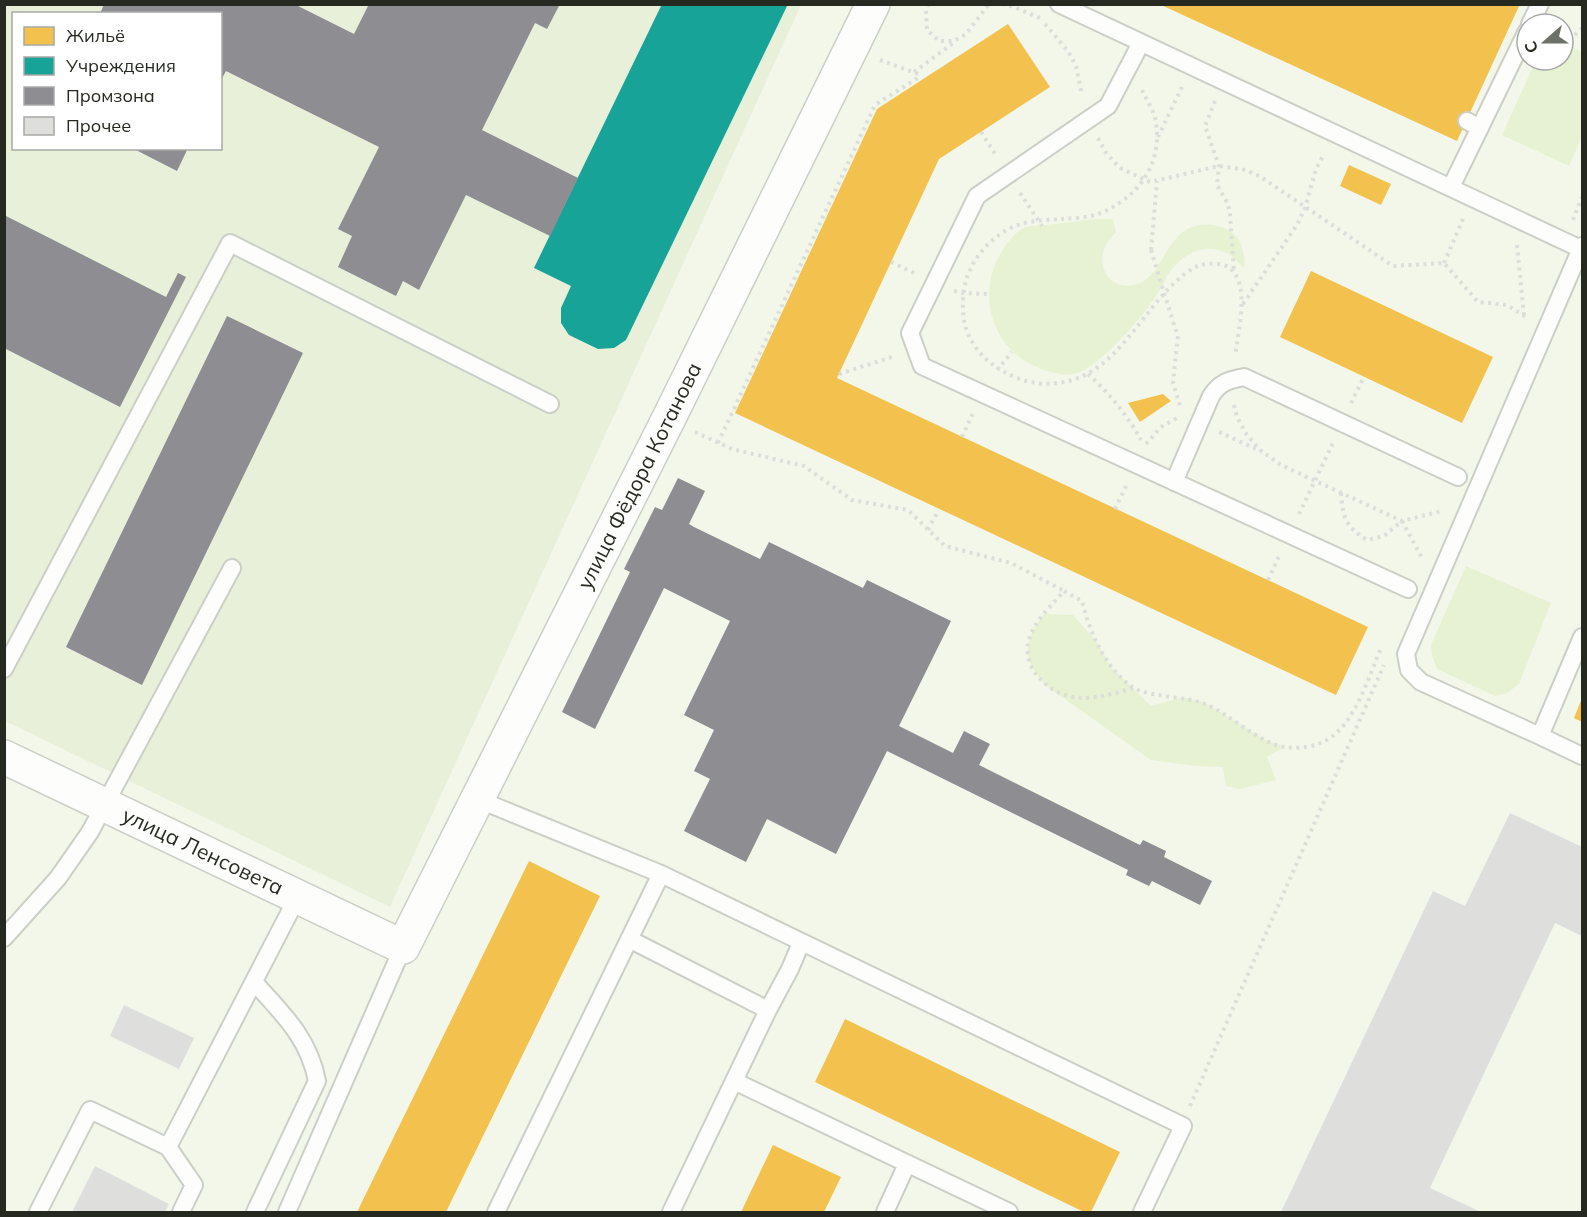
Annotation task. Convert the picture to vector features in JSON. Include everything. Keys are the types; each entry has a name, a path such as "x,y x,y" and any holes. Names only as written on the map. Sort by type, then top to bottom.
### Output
{"street":[{"name":"улица Фёдора Котанова","path":"403,947 668,420 873,4"},
{"name":"улица Ленсовета","path":"4,756 403,947"}],"lane":[{"path":"1059,4 1582,248 1406,654 1409,670 1421,682 1582,756"},
{"path":"1141,43 1108,106 977,196 910,333 921,366 1408,590"},
{"path":"1451,188 1474,124 1515,52"},
{"path":"4,669 230,243 550,404"},
{"path":"1174,482 1218,386 1232,379 1244,377 1458,477"},
{"path":"4,938 58,878 90,832 232,568"},
{"path":"1540,735 1582,637"},
{"path":"477,799 661,874 1183,1126 1142,1212"},
{"path":"496,1212 661,874"},
{"path":"168,1147 297,898"},
{"path":"630,939 768,1010"},
{"path":"671,1212 801,943"},
{"path":"286,1212 403,947"},
{"path":"254,982 305,1043 314,1063 317,1081 255,1212"},
{"path":"734,1081 1009,1212"},
{"path":"39,1212 90,1110 168,1147 194,1185 181,1212"},
{"path":"885,1212 907,1164"}],"path":[{"path":"929,4 926,10 927,30 939,41 954,41 966,34"},
{"path":"914,72 966,34 988,4"},
{"path":"1002,4 1051,23"},
{"path":"1037,12 1068,51 1076,66 1082,98 1100,144 1120,168 1150,183 1219,166 1246,170 1393,266 1444,262"},
{"path":"718,442 875,105 921,76 851,50"},
{"path":"1191,66 1158,137 1154,162 1131,194 1114,206 1095,214 1023,224 1009,229 985,247 967,278 962,300 967,332 979,353 993,366 1025,382 1047,384 1067,382 1088,374 1103,364 1125,342 1174,283 1186,273 1201,264 1224,265 1234,273"},
{"path":"1126,71 1142,91 1155,116 1158,137"},
{"path":"1222,81 1205,126 1219,166 1217,185 1228,204 1230,213 1234,273 1241,287 1243,304 1232,379 1232,397 1237,417 1247,435 1260,450 1281,465 1402,521 1422,558"},
{"path":"1243,304 1297,225 1305,208 1316,169 1332,132"},
{"path":"1156,181 1150,250 1178,336 1173,383 1183,415"},
{"path":"1444,262 1473,198"},
{"path":"1514,217 1524,316"},
{"path":"1444,262 1478,302 1507,305 1529,319"},
{"path":"838,374 915,349"},
{"path":"1088,374 1101,385 1119,407 1144,446"},
{"path":"1268,580 1364,377"},
{"path":"668,420 732,448 804,465 852,500 908,510 945,546 1011,563 1082,601 1096,641 1111,666 1133,688"},
{"path":"1341,493 1347,524 1367,540 1384,536 1402,521 1443,511"},
{"path":"928,530 938,511"},
{"path":"1064,591 1032,631 1027,647 1031,669 1045,685 1060,694 1080,699 1103,697 1133,688 1183,697 1205,704 1264,739 1284,747 1304,748 1325,741 1341,730 1351,716 1384,642"},
{"path":"1183,1126 1203,1074 1387,657"}],"shaded area":[{"path":"4,5 801,5 390,907 5,721"},
{"path":"1575,49 1582,52 1582,136 1569,166 1502,135 1531,72 1575,72"},
{"path":"1113,219 1116,233 1108,241 1102,259 1108,276 1123,286 1134,285 1145,280 1154,272 1177,238 1187,229 1200,225 1218,226 1234,234 1240,242 1244,268 1230,254 1219,250 1195,251 1175,266 1143,314 1108,352 1084,370 1074,374 1052,372 1023,360 1000,334 989,302 994,267 1009,241 1024,228"},
{"path":"1466,566 1551,603 1519,684 1507,693 1495,696 1437,669 1432,656 1431,645"},
{"path":"1044,614 1073,615 1096,641 1111,667 1151,706 1183,697 1205,703 1264,739 1284,747 1267,757 1276,780 1240,789 1226,786 1223,767 1151,760 1045,685 1032,666 1028,650 1032,634"}],"building: Жильё":[{"path":"1159,4 1520,4 1457,141"},
{"path":"1008,24 1050,87 939,159 837,378 1368,627 1336,695 735,413 877,109"},
{"path":"1349,165 1391,184 1381,205 1340,186"},
{"path":"1311,271 1493,357 1462,423 1280,337"},
{"path":"1163,394 1171,401 1140,422 1128,403"},
{"path":"1582,698 1582,722 1574,718"},
{"path":"529,861 600,896 446,1212 357,1212"},
{"path":"845,1019 1120,1152 1091,1212 1084,1212 815,1082"},
{"path":"773,1145 841,1177 824,1212 741,1212"}],"building: Учреждения":[{"path":"662,4 788,4 626,340 614,348 598,349 569,335 561,323 561,308 571,286 534,268"}],"building: Промзона":[{"path":"104,4 294,4 354,34 369,4 560,4 547,29 535,23 482,130 578,178 550,236 466,195 419,290 403,281 396,296 338,267 352,236 338,229 379,147 226,71 222,78 222,12 101,12"},
{"path":"136,150 187,150 177,171"},
{"path":"4,215 166,297 178,273 186,277 120,407 4,348"},
{"path":"227,316 303,353 142,685 66,647"},
{"path":"678,478 705,491 689,524 694,527 760,559 769,542 863,588 867,580 951,621 899,726 953,753 964,731 990,744 979,765 1140,845 1143,840 1166,851 1164,857 1212,881 1200,905 1152,881 1149,886 1126,875 1128,870 887,751 836,854 767,819 746,862 684,831 710,779 694,771 714,730 684,715 730,621 664,588 595,729 562,712 630,572 624,569 655,507 662,510"}],"building: Прочее":[{"path":"1510,813 1582,847 1582,936 1555,923 1430,1188 1481,1212 1281,1212 1433,891 1465,906"},
{"path":"124,1005 194,1038 179,1069 110,1036"},
{"path":"95,1166 169,1204 165,1212 72,1212"}]}
